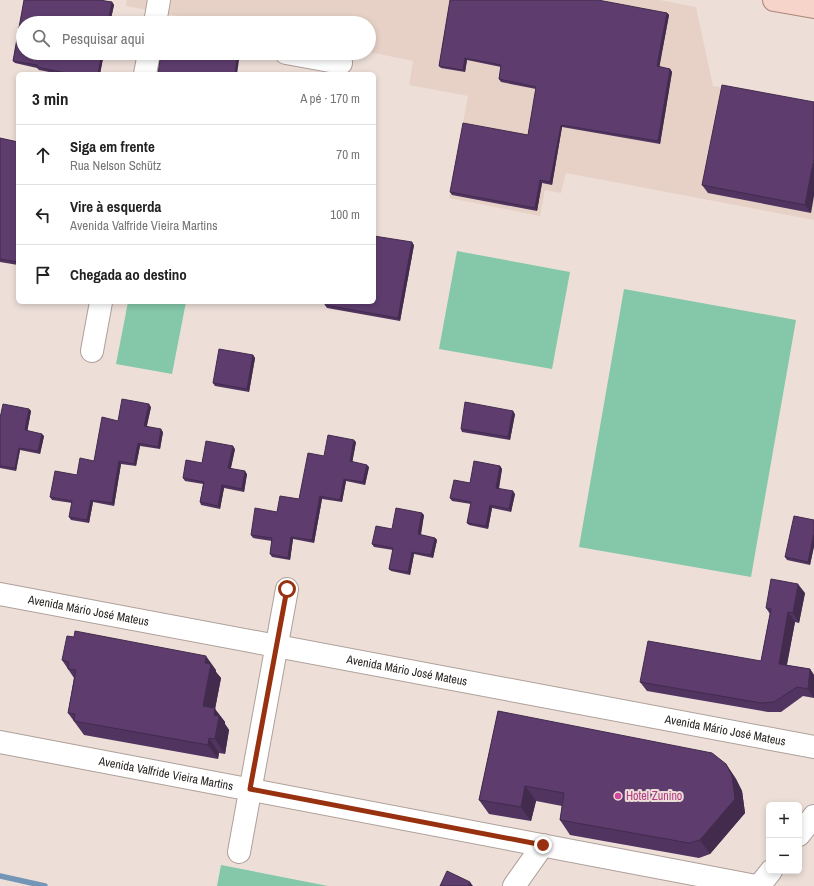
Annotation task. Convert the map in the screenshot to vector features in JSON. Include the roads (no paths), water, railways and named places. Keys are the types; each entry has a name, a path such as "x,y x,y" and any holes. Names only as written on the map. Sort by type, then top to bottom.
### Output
{"main road":[{"path":"774,0 814,7"}],"street":[{"path":"156,16 159,0"},
{"path":"145,72 148,60"},
{"path":"324,60 341,63"},
{"path":"92,351 102,304"},
{"path":"239,852 287,589"},
{"name":"Avenida Mário José Mateus","path":"0,594 814,747"},
{"name":"Avenida Valfride Vieira Martins","path":"0,742 543,845 724,883 757,886"},
{"path":"802,831 814,816"},
{"path":"514,886 543,845"},
{"path":"757,886 768,874"}],"waterway":[{"path":"0,876 45,886"}],"place":[{"name":"Hotel Zunino","path":"618,796"}]}
